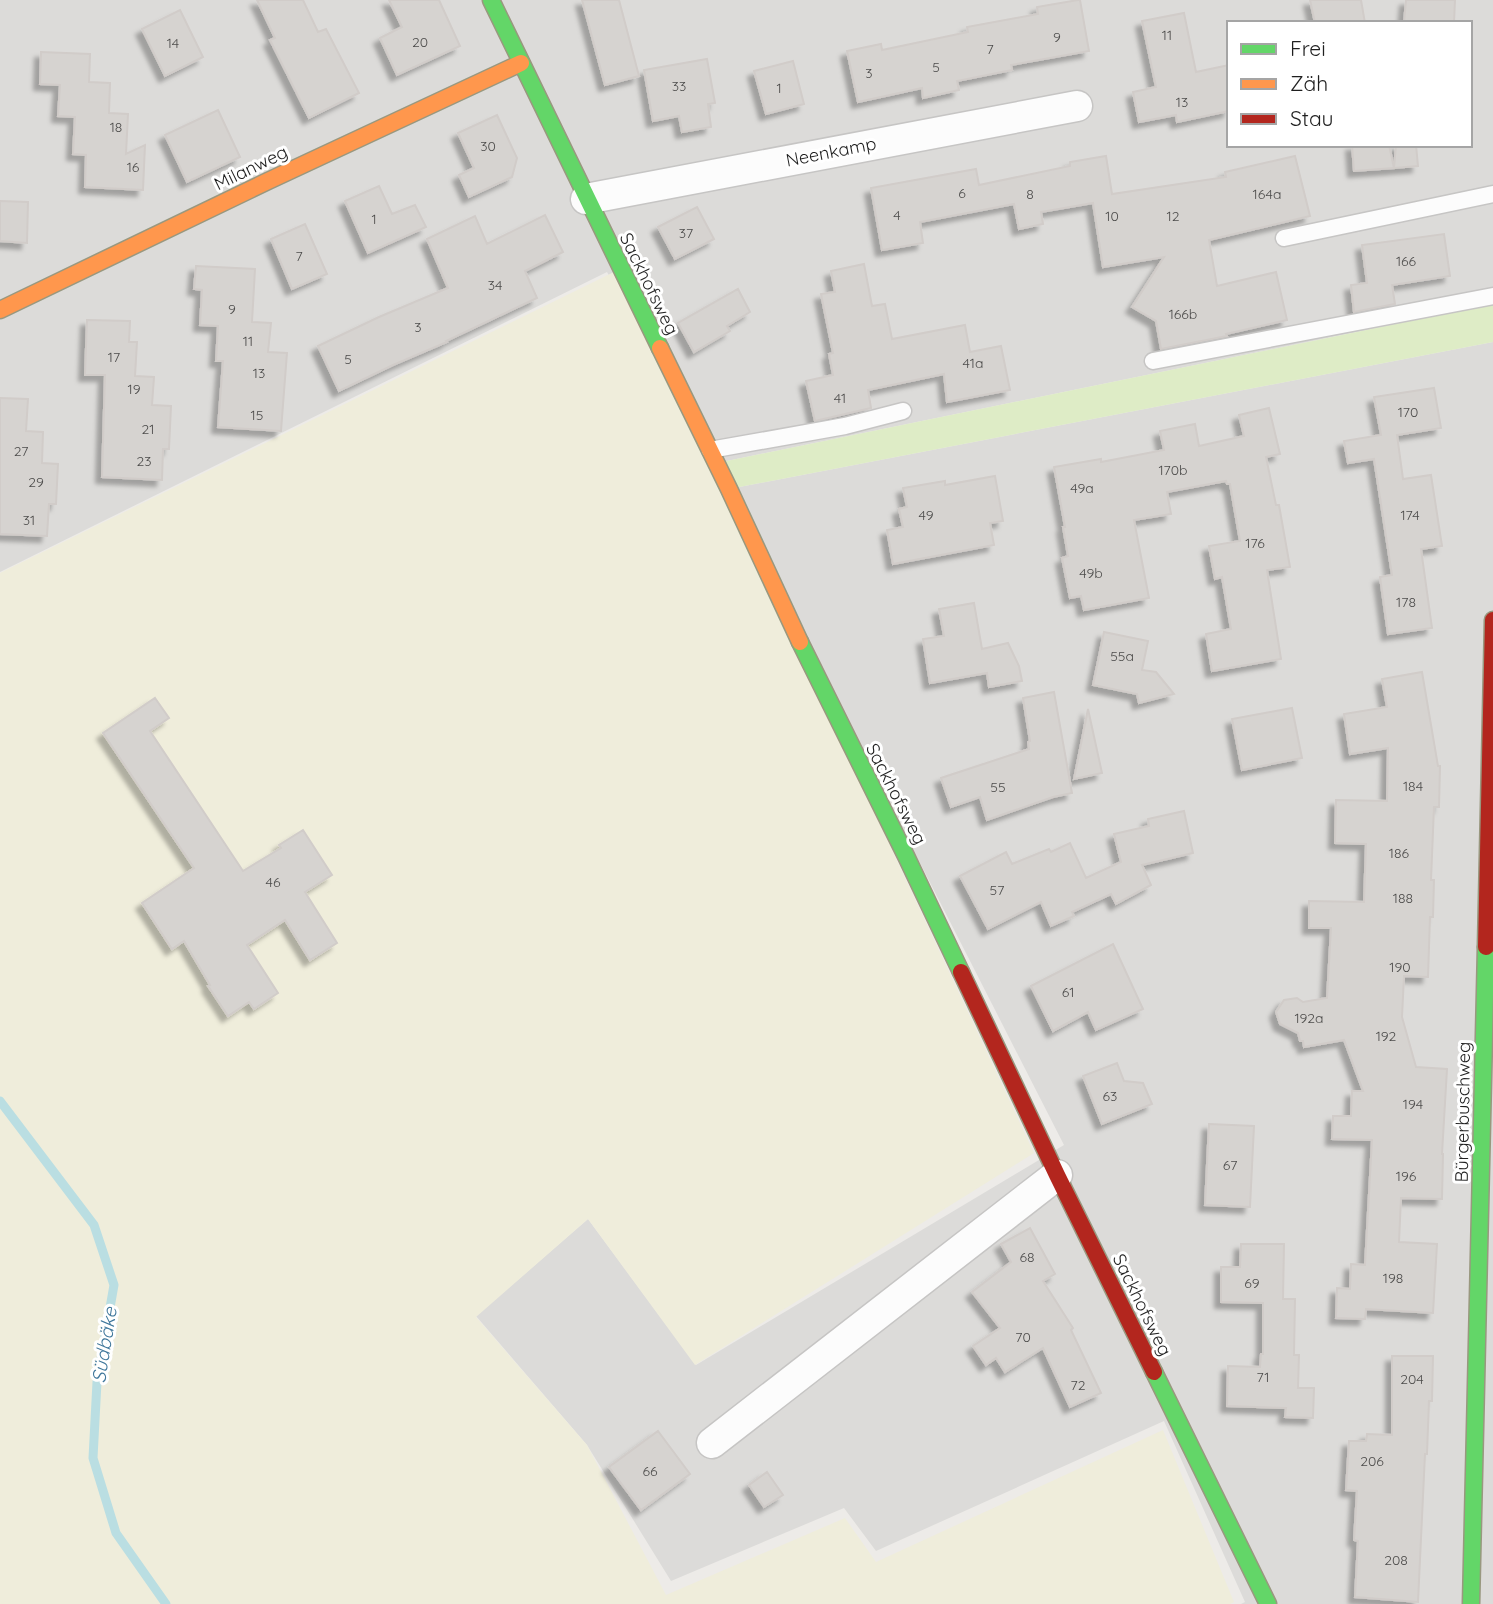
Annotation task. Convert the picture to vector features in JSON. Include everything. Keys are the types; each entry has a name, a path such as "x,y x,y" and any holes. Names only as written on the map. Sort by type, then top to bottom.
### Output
{"street":[{"name":"Sackhofsweg","path":"491,0 735,502 784,610 906,856 1057,1175 1268,1604"},
{"name":"Milanweg","path":"0,310 268,180 520,63"},
{"name":"Neenkamp","path":"586,199 1077,106"},
{"name":"Bürgerbuschweg","path":"1471,1604 1493,620"},
{"path":"712,1443 1057,1175"}],"lane":[{"path":"1284,238 1493,194"},
{"path":"1153,361 1493,296"},
{"path":"710,450 845,426 903,411"}],"shaded area":[{"path":"0,0 1493,0 1493,304 717,463 607,272 0,572"},
{"path":"620,269 1034,1153 695,1365 588,1219 476,1317 587,1445 666,1595 845,1518 876,1562 1163,1430 1234,1602 0,1604 0,573"},
{"path":"1493,342 1493,1604 1241,1604 1245,1602 1164,1421 876,1551 844,1508 671,1581 587,1445 476,1316 588,1219 696,1365 1064,1145 729,489"}],"green space":[{"path":"1493,304 1493,342 729,489 717,463"}],"building":[{"path":"257,0 303,0 318,32 326,29 359,93 309,118 270,40 275,38"},
{"path":"389,0 439,0 460,46 397,75 380,38 402,27"},
{"path":"582,0 619,0 639,76 605,85"},
{"path":"1080,0 1089,51 1011,65 1012,70 957,81 959,90 923,98 922,88 858,102 847,51 881,44 882,50 968,32 967,27 1038,14 1037,7"},
{"path":"1310,0 1361,0 1365,21 1315,21"},
{"path":"1406,0 1455,0 1454,21 1404,21"},
{"path":"180,10 203,57 165,76 142,29"},
{"path":"1184,13 1196,72 1227,65 1227,111 1177,122 1176,115 1139,122 1133,92 1156,87 1142,21"},
{"path":"41,52 90,54 89,82 110,83 109,113 128,114 126,154 145,145 143,190 85,187 86,155 73,154 75,117 58,116 60,85 40,84"},
{"path":"707,59 715,103 708,104 711,127 682,132 679,116 653,121 644,70"},
{"path":"793,61 804,104 766,114 754,71"},
{"path":"218,110 240,157 187,182 165,135"},
{"path":"497,115 517,158 512,177 469,197 459,175 474,168 458,133"},
{"path":"1352,147 1389,147 1394,168 1354,171"},
{"path":"1396,147 1416,147 1418,166 1394,168"},
{"path":"1106,156 1112,194 1226,177 1225,172 1295,156 1310,216 1209,240 1217,286 1276,272 1287,320 1226,334 1227,336 1161,349 1156,321 1132,307 1164,257 1103,267 1093,203 1041,212 1043,224 1019,229 1014,204 920,222 923,243 882,250 871,188 976,169 979,185 1070,166 1070,162"},
{"path":"379,186 392,214 415,205 426,227 368,253 345,201"},
{"path":"0,201 28,202 27,243 0,241"},
{"path":"697,207 714,239 675,259 658,227"},
{"path":"545,215 563,252 525,271 537,298 339,391 318,346 448,288 427,239 475,216 487,244"},
{"path":"305,224 327,274 292,289 271,239"},
{"path":"1444,234 1450,276 1392,285 1395,304 1354,312 1351,285 1367,283 1362,245"},
{"path":"864,264 872,306 885,304 892,339 965,325 970,352 1001,346 1010,390 947,402 944,374 868,390 871,408 815,421 806,381 833,375 829,354 833,353 821,294 835,292 831,271"},
{"path":"196,266 255,269 252,322 271,323 268,352 287,353 281,431 218,427 223,361 216,361 218,326 200,325 202,290 194,289"},
{"path":"738,289 750,312 727,326 730,331 694,352 678,323"},
{"path":"87,320 130,321 129,342 137,342 135,376 154,377 152,405 171,406 169,449 163,449 162,480 102,477 105,375 85,375"},
{"path":"1434,388 1441,428 1397,435 1403,479 1431,475 1442,546 1421,549 1432,628 1388,634 1380,577 1392,575 1374,459 1348,463 1344,441 1381,435 1374,397"},
{"path":"0,398 28,399 26,431 43,432 42,463 58,464 56,504 49,504 47,536 0,534"},
{"path":"1269,408 1280,454 1266,457 1276,505 1279,505 1290,567 1267,570 1281,659 1212,671 1206,634 1231,629 1222,577 1215,579 1209,546 1240,541 1230,484 1226,481 1167,492 1171,514 1134,520 1149,598 1084,610 1081,596 1070,598 1062,558 1068,556 1065,527 1054,467 1101,459 1101,462 1164,450 1160,431 1195,424 1199,446 1244,436 1239,415"},
{"path":"995,476 1003,521 990,523 994,545 893,564 887,530 903,527 899,509 907,507 903,488 945,481 945,485"},
{"path":"974,603 982,649 1008,643 1019,666 1022,681 989,687 987,673 930,683 923,639 944,636 939,609"},
{"path":"1104,632 1148,641 1142,670 1156,672 1174,694 1139,703 1137,694 1093,685"},
{"path":"1422,672 1440,766 1439,807 1434,807 1431,880 1434,880 1433,917 1430,917 1428,977 1404,976 1402,1017 1416,1067 1447,1069 1442,1199 1401,1198 1399,1242 1437,1244 1433,1313 1366,1309 1365,1319 1336,1318 1337,1288 1350,1289 1351,1264 1365,1265 1372,1140 1332,1139 1333,1116 1351,1116 1352,1091 1363,1091 1344,1040 1304,1047 1298,1033 1280,1024 1276,1012 1284,1000 1297,998 1303,1002 1327,998 1331,928 1309,928 1309,901 1364,902 1366,844 1335,843 1336,800 1387,801 1388,748 1350,754 1344,714 1387,707 1382,679"},
{"path":"1054,692 1072,793 987,820 980,797 951,807 941,778 1029,749 1023,698"},
{"path":"155,698 169,718 150,731 243,871 281,848 279,845 303,830 332,875 305,892 337,943 310,960 285,920 247,945 278,993 254,1009 249,1002 228,1016 184,941 172,949 142,903 194,868 103,733"},
{"path":"1292,708 1302,758 1242,770 1232,719"},
{"path":"1088,709 1102,773 1074,779"},
{"path":"1184,811 1193,853 1142,865 1151,885 1116,904 1111,894 1072,912 1074,916 1051,926 1041,902 988,929 960,876 1006,852 1012,864 1070,843 1086,878 1121,862 1114,834 1149,826 1148,819"},
{"path":"1113,944 1143,1009 1096,1030 1088,1012 1053,1031 1031,986"},
{"path":"1117,1063 1124,1081 1143,1083 1152,1104 1102,1124 1083,1076"},
{"path":"1209,1124 1254,1126 1250,1207 1205,1205"},
{"path":"1030,1228 1055,1274 1043,1281 1073,1328 1071,1330 1101,1393 1070,1407 1043,1348 1005,1372 996,1358 986,1365 973,1346 1000,1328 972,1292 1011,1262 1001,1244"},
{"path":"1241,1244 1284,1244 1283,1299 1295,1299 1294,1355 1299,1355 1298,1388 1314,1388 1313,1418 1285,1417 1286,1408 1227,1406 1228,1366 1260,1367 1263,1354 1263,1303 1221,1302 1221,1267 1240,1267"},
{"path":"1392,1356 1433,1356 1418,1602 1355,1597 1357,1491 1346,1490 1349,1441 1366,1441 1367,1434 1392,1435"},
{"path":"658,1431 690,1474 641,1510 609,1467"},
{"path":"767,1472 783,1495 764,1507 749,1485"}],"waterway":[{"name":"Südbäke","path":"0,1101 94,1225 114,1285 97,1382 93,1458 116,1533 166,1604"}],"traffic: fast":[{"path":"491,0 660,348"},
{"path":"800,642 961,972"},
{"path":"1471,1604 1486,947"},
{"path":"1154,1372 1268,1604"}],"traffic: slow":[{"path":"0,310 521,63"},
{"path":"660,348 800,642"}],"traffic: jam":[{"path":"1486,947 1493,620"},
{"path":"961,972 1154,1372"}]}
